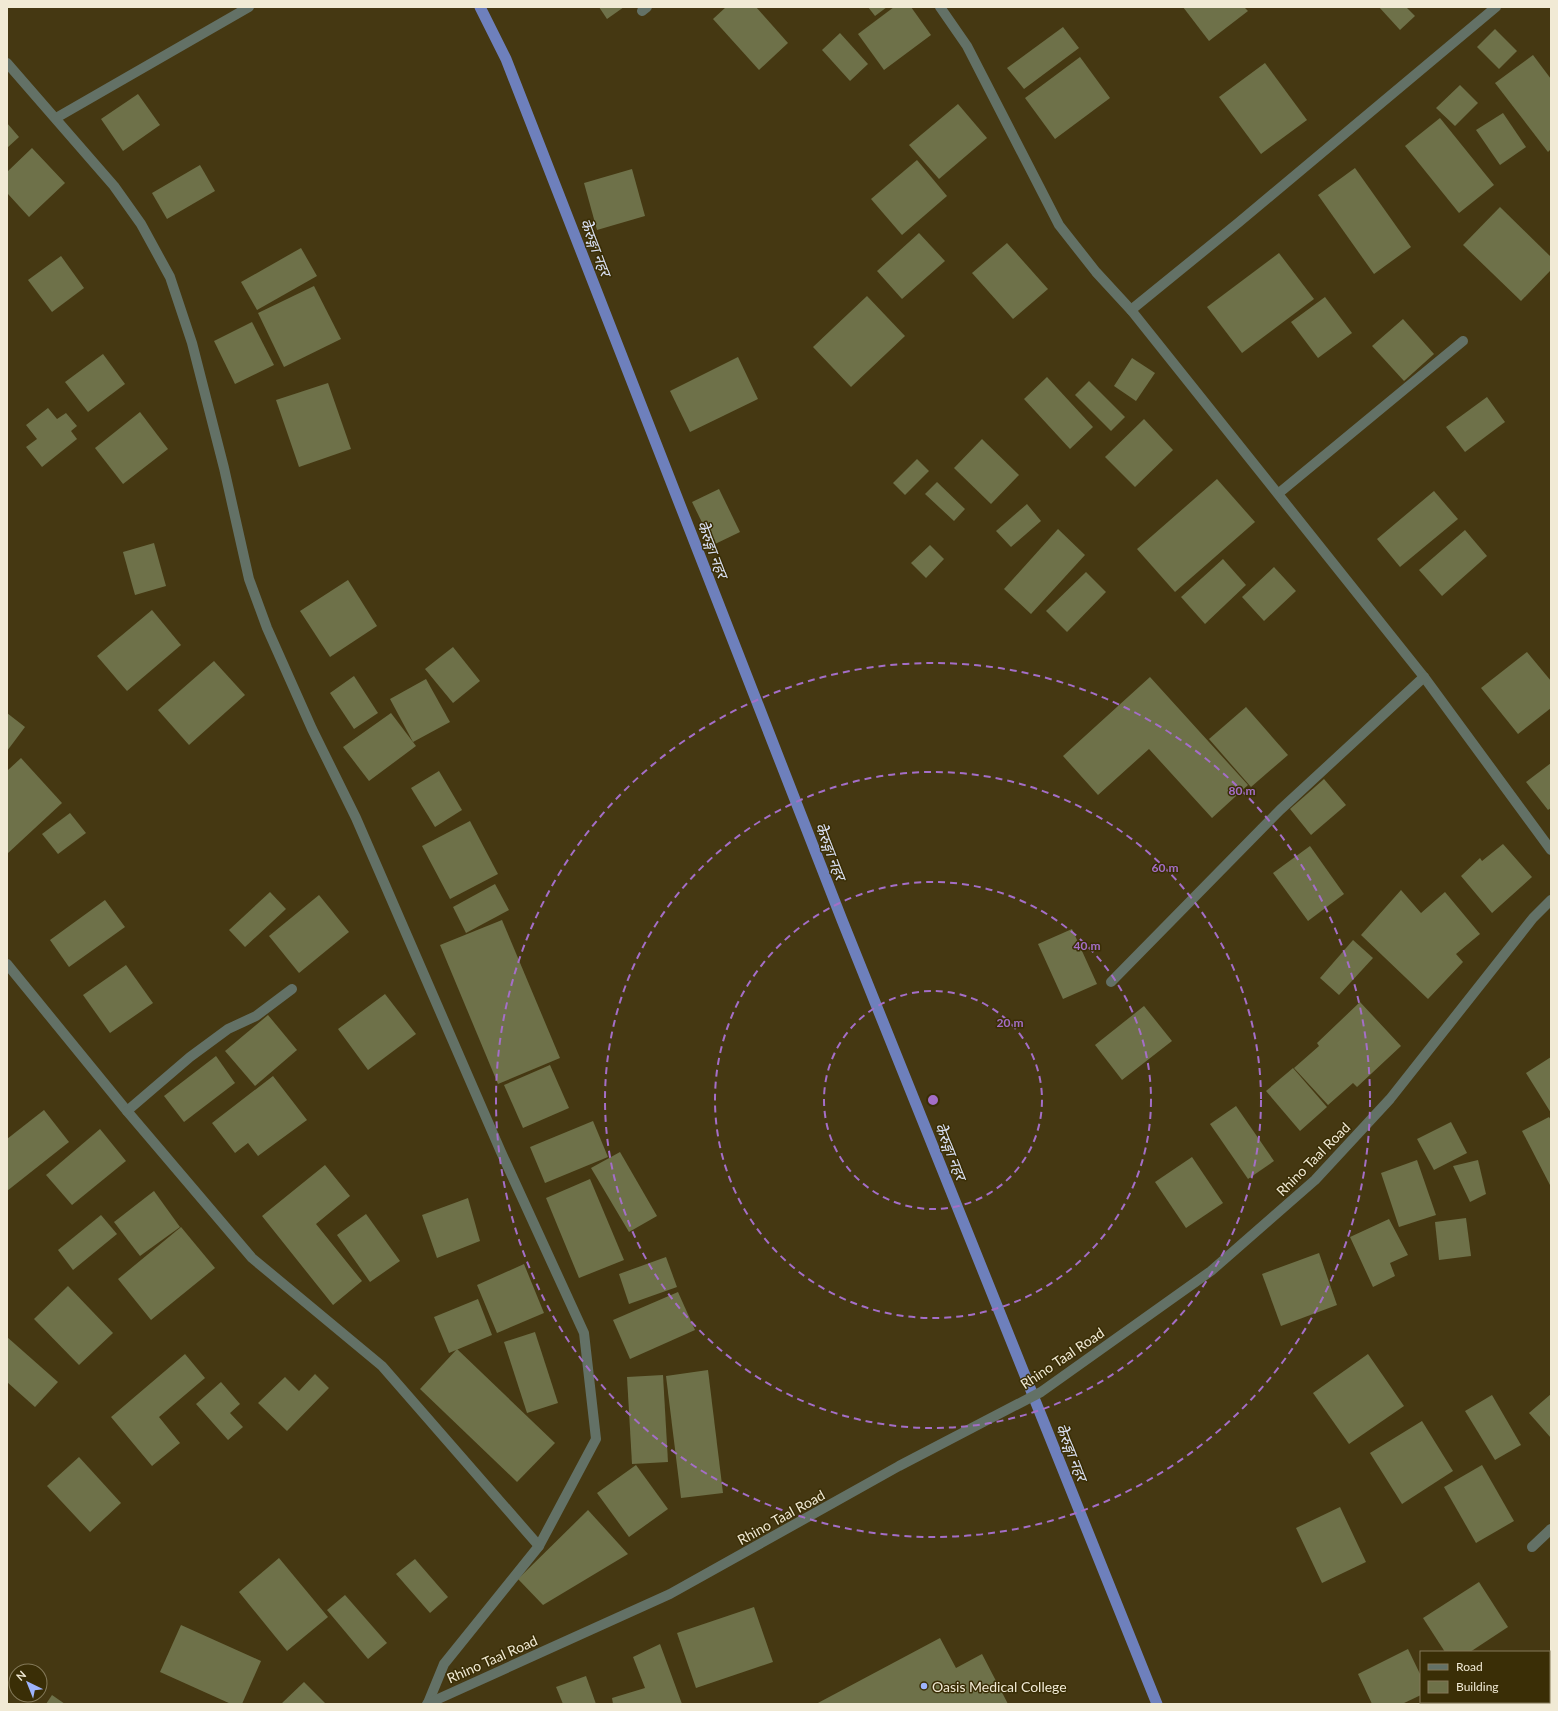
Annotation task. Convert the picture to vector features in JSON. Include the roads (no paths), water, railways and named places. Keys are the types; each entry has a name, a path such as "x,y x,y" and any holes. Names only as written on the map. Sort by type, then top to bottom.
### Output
{"street":[{"path":"56,118 249,7"},
{"path":"940,7 967,46 1058,225 1096,272 1131,310 1279,494 1424,678 1551,850"},
{"path":"1131,310 1238,224 1496,7"},
{"path":"7,62 114,186 141,224 170,277 196,358 224,468 249,578 267,628 312,729 356,818 504,1158 584,1333 596,1439 539,1546 444,1664 427,1704"},
{"path":"1279,494 1463,341"},
{"path":"1111,982 1280,810 1424,678"},
{"name":"Rhino Taal Road","path":"427,1704 670,1594 964,1432 1041,1392 1211,1271 1315,1180 1390,1099 1533,918 1551,900"},
{"path":"7,964 127,1111 252,1258 382,1366 539,1546"},
{"path":"127,1111 190,1057 228,1029 256,1016 292,989"},
{"path":"1532,1547 1551,1529"}],"waterway":[{"name":"केेरुङ्गा नहर","path":"480,7 506,59 842,920 1157,1704"}],"place":[{"name":"Oasis Medical College","path":"924,1686"}]}
